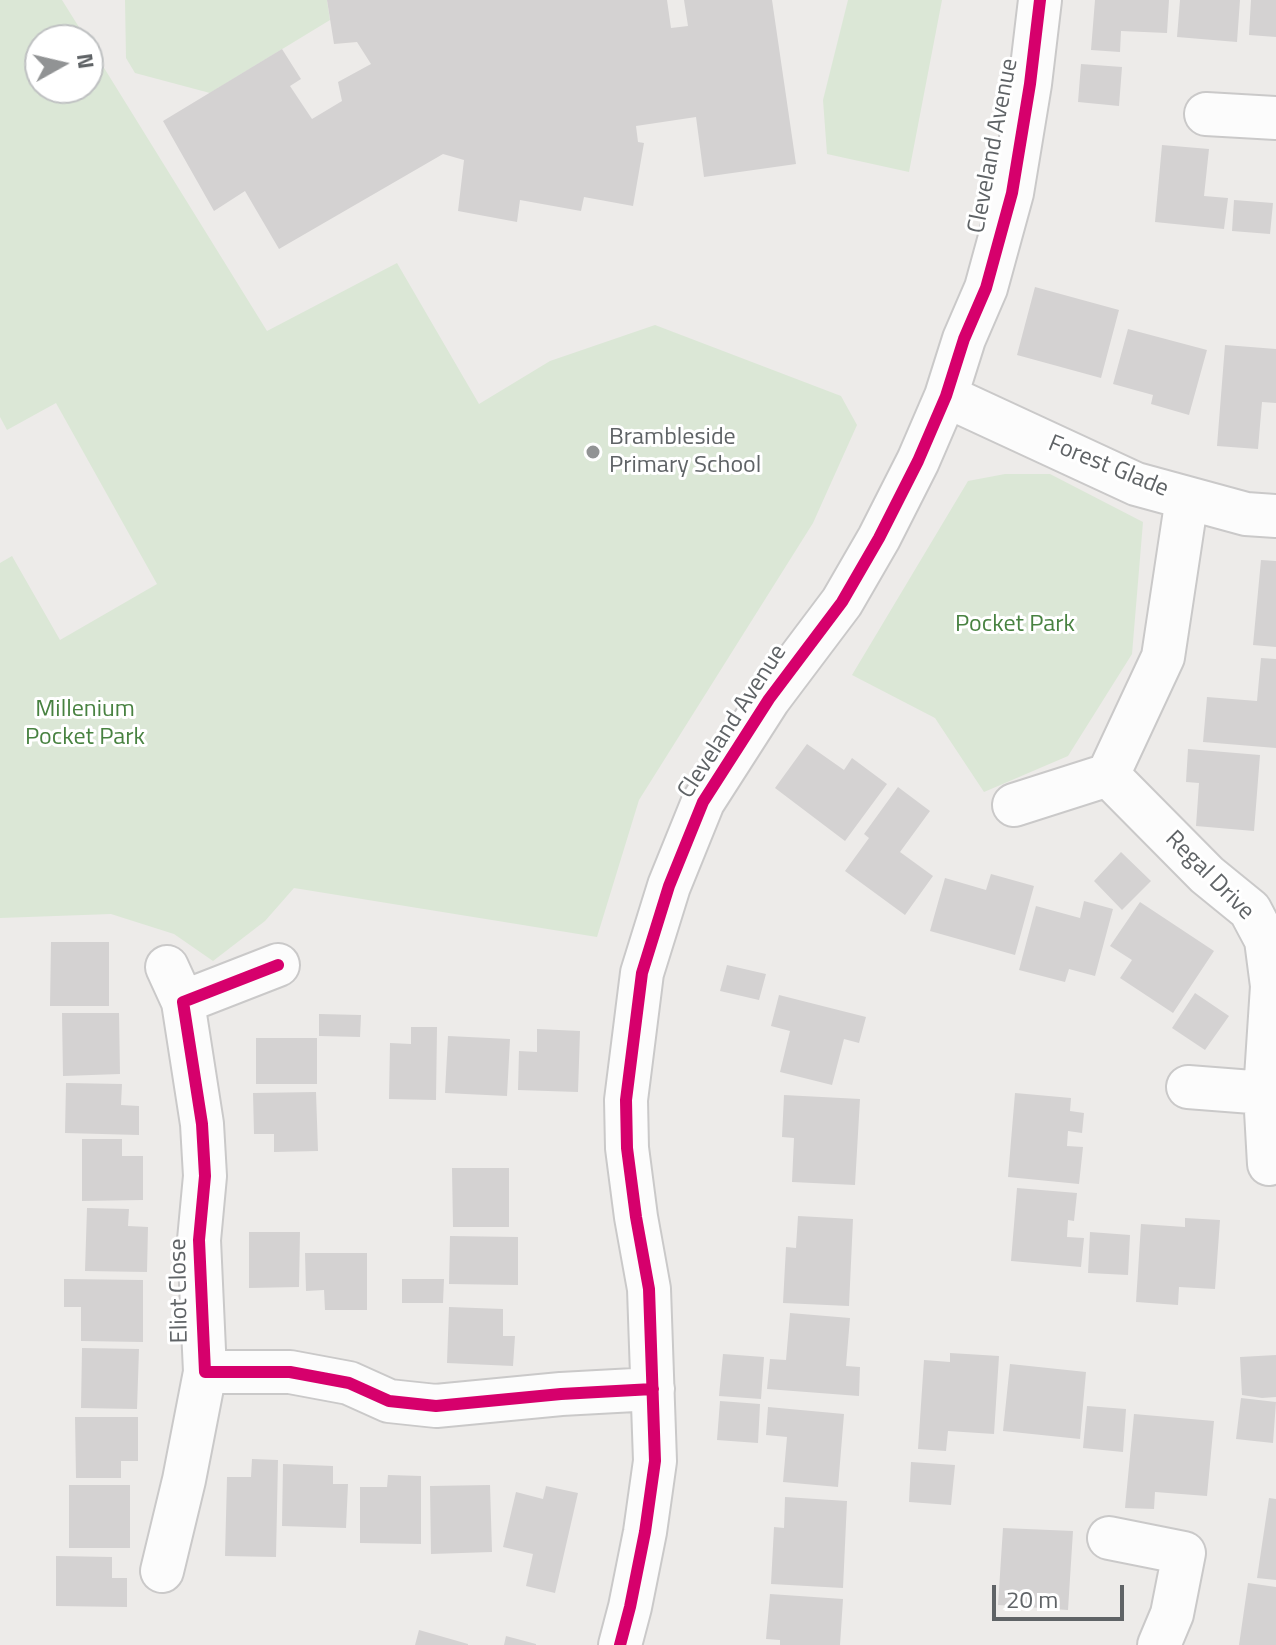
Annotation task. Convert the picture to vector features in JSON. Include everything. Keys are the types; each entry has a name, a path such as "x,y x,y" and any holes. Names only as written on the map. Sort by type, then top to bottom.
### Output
{"street":[{"name":"Cleveland Avenue","path":"620,1645 645,1532 655,1461 649,1289 627,1148 626,1100 642,973 669,886 703,802 769,699 842,602 918,461 946,396 964,339 986,288 1012,193 1040,0"},
{"path":"1206,114 1276,118"},
{"name":"Forest Glade","path":"946,396 1136,484 1246,514 1276,516"},
{"path":"1014,805 1108,775 1163,657 1187,498"},
{"name":"Regal Drive","path":"1108,775 1207,875 1250,910 1266,940 1272,986 1265,1093 1269,1164"},
{"name":"Eliot Close","path":"162,1571 205,1372 199,1240 205,1176 202,1124 175,985 278,965"},
{"path":"1188,1087 1265,1093"},
{"name":"Eliot Close","path":"205,1372 290,1372 349,1383 389,1401 436,1406 653,1389"},
{"path":"1109,1538 1184,1553 1172,1614 1159,1645"}],"green space":[{"name":"Millenium Pocket Park","path":"0,0 62,0 77,24 24,24 24,104 104,104 104,68 267,331 397,263 479,404 550,361 655,325 841,396 857,425 813,523 639,800 597,937 294,888 265,921 213,961 174,934 111,914 0,918 0,563 12,556 60,640 157,584 56,403 7,430 0,417"},
{"path":"125,0 327,0 330,20 210,93 135,73 126,58"},
{"path":"848,0 942,0 909,172 827,154 823,100"},
{"name":"Pocket Park","path":"1005,474 1050,474 1143,522 1132,654 1068,756 984,792 935,718 852,675 968,481"}],"building":[{"path":"327,0 667,0 671,28 688,26 684,0 772,0 796,164 704,177 696,117 636,126 638,142 644,143 633,206 584,197 581,211 520,200 517,222 458,211 464,160 443,154 279,249 245,191 214,211 163,121 282,49 301,79 290,86 312,119 342,101 338,82 371,64 357,42 334,44"},
{"path":"1095,0 1169,0 1167,33 1121,31 1120,52 1091,50"},
{"path":"1180,0 1240,0 1237,42 1177,37"},
{"path":"1251,0 1276,0 1276,37 1249,35"},
{"path":"1081,64 1122,67 1119,106 1078,102"},
{"path":"1162,145 1209,149 1204,196 1228,198 1224,229 1155,222"},
{"path":"1234,200 1273,203 1270,234 1232,231"},
{"path":"1035,287 1119,310 1101,378 1017,355"},
{"path":"1128,329 1207,350 1189,415 1151,404 1153,395 1113,384"},
{"path":"1225,345 1276,349 1276,403 1262,402 1258,449 1217,446"},
{"path":"1261,560 1276,561 1276,647 1253,645"},
{"path":"1261,658 1276,659 1276,748 1203,742 1207,697 1257,701"},
{"path":"807,744 844,770 852,758 887,784 845,841 775,788"},
{"path":"1188,749 1260,755 1254,831 1196,826 1199,783 1186,782"},
{"path":"898,787 930,811 900,852 933,876 905,915 845,871 869,838 864,834"},
{"path":"1121,852 1151,881 1122,910 1094,881"},
{"path":"991,874 1034,886 1015,955 930,931 945,878 986,890"},
{"path":"1084,901 1113,909 1095,976 1069,969 1065,982 1019,970 1036,906 1080,918"},
{"path":"1140,902 1214,951 1173,1013 1120,978 1132,960 1110,946"},
{"path":"51,942 109,942 109,1006 50,1006"},
{"path":"727,965 766,974 759,1000 720,991"},
{"path":"1195,993 1229,1016 1205,1050 1172,1028"},
{"path":"779,995 866,1017 859,1043 844,1039 832,1085 780,1072 790,1031 771,1026"},
{"path":"62,1013 119,1013 120,1074 63,1076"},
{"path":"319,1014 361,1015 360,1037 319,1036"},
{"path":"411,1027 437,1027 436,1100 389,1099 390,1043 411,1044"},
{"path":"537,1029 580,1031 578,1092 518,1090 519,1051 537,1052"},
{"path":"448,1036 510,1039 507,1096 445,1093"},
{"path":"256,1038 317,1038 317,1084 256,1084"},
{"path":"66,1083 122,1084 121,1105 139,1106 139,1135 65,1133"},
{"path":"316,1092 318,1151 274,1152 274,1134 254,1134 253,1093"},
{"path":"1015,1093 1071,1098 1070,1111 1084,1113 1082,1133 1068,1131 1067,1146 1083,1147 1079,1184 1008,1177"},
{"path":"784,1095 860,1099 855,1185 792,1182 794,1138 782,1137"},
{"path":"82,1139 122,1139 122,1156 143,1156 143,1200 82,1201"},
{"path":"452,1168 509,1168 509,1227 453,1227"},
{"path":"1017,1188 1077,1193 1074,1221 1068,1220 1067,1237 1084,1238 1081,1267 1011,1261"},
{"path":"87,1208 129,1209 128,1226 148,1227 147,1272 85,1271"},
{"path":"798,1216 853,1219 849,1306 783,1303 786,1247 796,1248"},
{"path":"1185,1218 1220,1220 1215,1289 1179,1287 1178,1305 1136,1302 1141,1224 1185,1227"},
{"path":"249,1232 300,1232 299,1287 249,1288"},
{"path":"1090,1232 1130,1235 1128,1275 1088,1273"},
{"path":"450,1236 518,1237 518,1285 449,1284"},
{"path":"305,1253 367,1253 367,1310 325,1310 324,1290 306,1291"},
{"path":"64,1279 143,1280 143,1342 81,1341 81,1307 64,1307"},
{"path":"402,1279 444,1279 443,1303 402,1303"},
{"path":"449,1307 503,1309 503,1336 515,1336 513,1366 447,1363"},
{"path":"790,1313 850,1318 846,1366 860,1367 859,1396 767,1389 770,1359 786,1360"},
{"path":"82,1348 139,1349 137,1409 81,1408"},
{"path":"950,1353 999,1356 994,1434 948,1431 946,1451 918,1449 924,1360 950,1362"},
{"path":"723,1354 764,1357 761,1399 719,1396"},
{"path":"1276,1355 1276,1397 1242,1395 1240,1357"},
{"path":"1010,1364 1086,1372 1080,1439 1003,1431"},
{"path":"1241,1398 1276,1402 1273,1443 1236,1439"},
{"path":"720,1401 760,1404 758,1443 717,1440"},
{"path":"1087,1406 1126,1409 1123,1452 1083,1448"},
{"path":"768,1407 844,1414 838,1487 783,1482 787,1437 766,1435"},
{"path":"1134,1414 1214,1421 1207,1496 1155,1492 1154,1509 1125,1508"},
{"path":"75,1417 138,1417 138,1461 121,1461 121,1478 76,1478"},
{"path":"252,1459 278,1460 276,1557 225,1556 227,1477 251,1477"},
{"path":"911,1462 955,1465 951,1505 909,1502"},
{"path":"283,1464 333,1466 333,1484 348,1484 346,1528 282,1526"},
{"path":"388,1475 421,1476 421,1544 360,1543 360,1487 387,1487"},
{"path":"69,1485 130,1485 130,1548 69,1548"},
{"path":"490,1485 492,1552 431,1554 430,1486"},
{"path":"546,1486 578,1493 555,1593 526,1586 533,1554 503,1547 516,1492 543,1499"},
{"path":"785,1497 847,1501 843,1588 771,1584 774,1527 784,1528"},
{"path":"1269,1498 1276,1499 1276,1580 1257,1578"},
{"path":"1003,1528 1073,1531 1068,1610 998,1605"},
{"path":"56,1556 112,1557 112,1578 127,1578 127,1607 56,1606"},
{"path":"1248,1583 1276,1587 1276,1645 1239,1645"},
{"path":"770,1594 843,1599 840,1645 780,1645 780,1640 766,1639"},
{"path":"419,1630 468,1644 468,1645 415,1645"},
{"path":"506,1636 536,1644 536,1645 504,1645"}],"cycle path":[{"path":"620,1645 645,1532 655,1461 649,1289 627,1148 626,1100 642,973 669,886 703,802 769,699 842,602 918,461 946,396 964,339 986,288 1012,193 1040,0"},
{"path":"278,965 183,1002 202,1124 205,1176 199,1240 205,1372 290,1372 349,1383 389,1401 436,1406 653,1389"}],"place":[{"name":"Brambleside Primary School","path":"593,452"}]}
